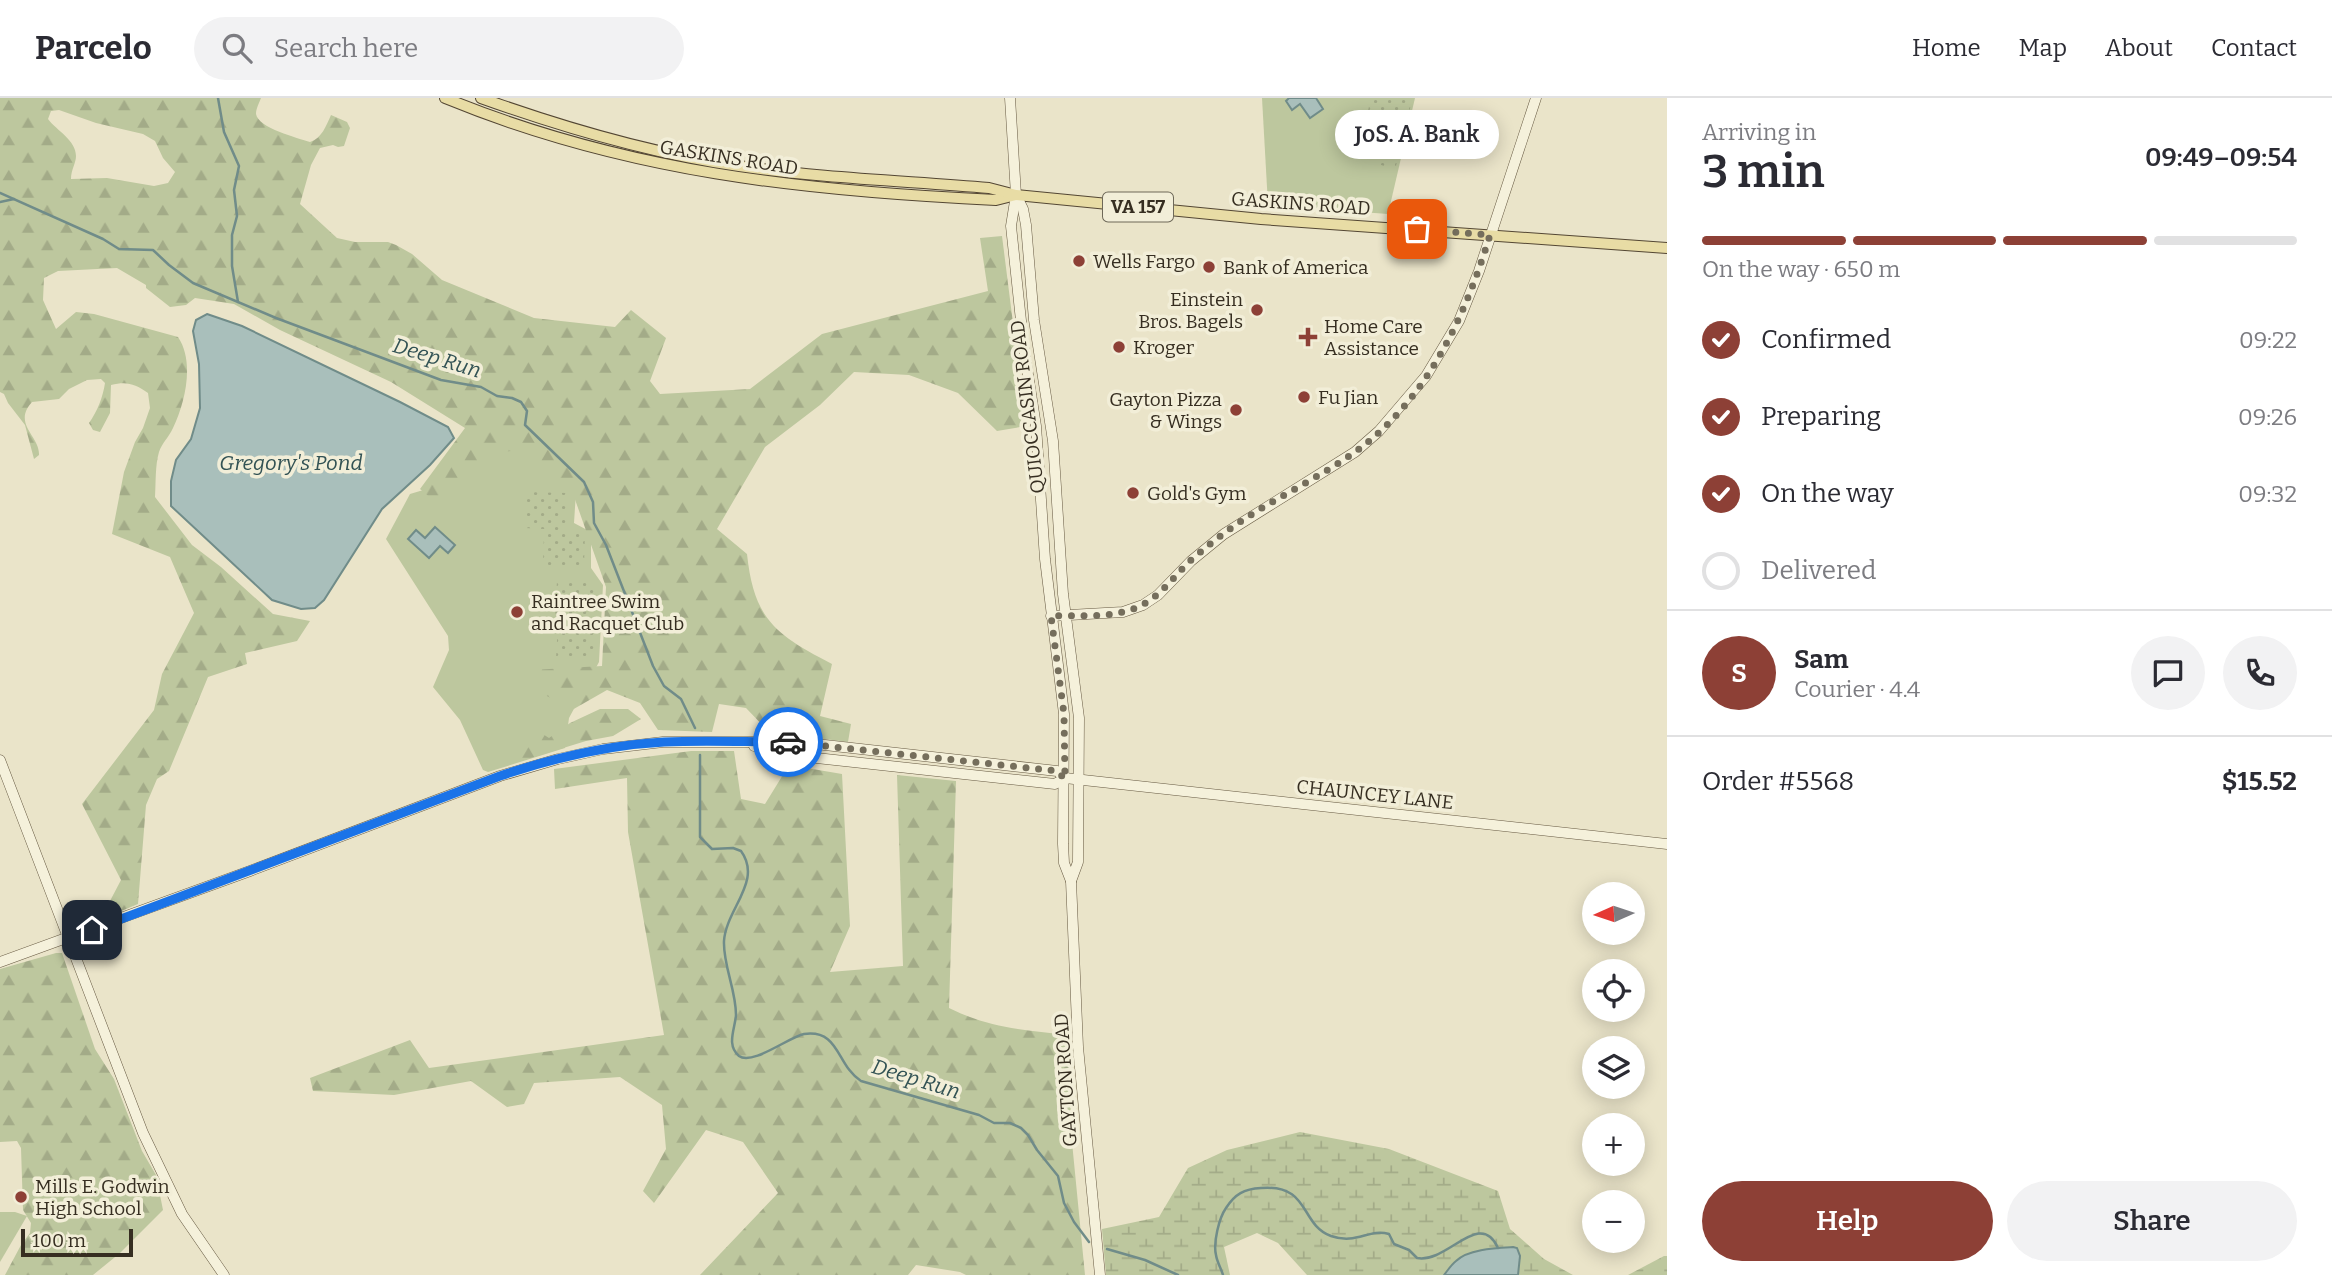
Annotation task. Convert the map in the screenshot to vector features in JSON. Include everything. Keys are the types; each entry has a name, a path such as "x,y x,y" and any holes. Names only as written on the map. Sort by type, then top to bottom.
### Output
{"main road":[{"name":"GASKINS ROAD","path":"445,98 580,144 728,177 818,188 996,200 1016,195"},
{"name":"GASKINS ROAD","path":"481,98 585,131 699,159 768,170 989,188 1016,195 1261,219 1667,248"}],"street":[{"name":"QUIOCCASIN ROAD","path":"1010,98 1016,195 1011,226 1024,349 1036,426 1051,616"},
{"path":"1051,616 1123,612 1152,600 1191,561 1224,534 1369,440 1402,406 1438,359 1464,310 1536,98"},
{"name":"QUIOCCASIN ROAD","path":"1016,195 1023,209 1026,225 1034,320 1053,441 1066,615"},
{"name":"GAYTON ROAD","path":"1066,615 1079,718 1078,862 1071,881"},
{"name":"GAYTON ROAD","path":"1051,616 1064,714 1064,863 1071,881 1078,1047 1100,1275"},
{"name":"CHAUNCEY LANE","path":"0,962 521,769 585,752 639,744 816,744 1057,771 1065,779 1667,844"},
{"path":"0,760 143,1133 183,1214 224,1275"}],"green space":[{"path":"0,98 261,98 256,112 258,119 279,132 310,142 321,135 331,115 347,122 350,128 344,146 320,148 311,165 300,204 337,238 396,245 412,254 442,280 534,318 615,327 631,310 666,338 650,381 660,394 750,389 822,334 988,291 980,238 1002,236 1026,426 997,431 958,393 909,375 854,372 820,405 765,447 717,529 747,554 755,595 771,623 796,644 832,664 820,716 851,724 848,742 769,732 746,708 719,704 712,732 658,730 640,703 607,690 572,710 538,691 532,670 602,666 606,587 572,491 526,450 484,453 440,506 420,489 465,428 391,382 280,330 234,304 195,298 186,305 170,307 146,288 146,285 117,268 58,271 44,278 43,300 56,329 76,312 94,314 178,337 186,358 186,382 177,418 159,452 155,497 192,545 273,614 310,621 297,641 245,653 247,664 208,677 169,771 157,779 146,805 138,904 100,920 121,880 82,804 154,710 162,674 194,613 170,557 112,534 124,472 150,408 148,393 131,384 111,385 110,413 100,432 93,430 89,423 103,394 105,383 101,379 87,380 69,389 59,399 32,402 25,417 38,448 39,455 34,459 25,425 0,392","holes":["59,110 96,123 143,134 155,141 163,158 175,172 168,183 154,186 107,178 71,179 76,159 75,150 70,140 48,119 51,111"]},
{"path":"1262,98 1415,98 1388,214 1268,205"},
{"path":"1371,98 1412,100 1395,170 1368,160 1358,153"},
{"name":"Raintree Swim and Racquet Club","path":"476,433 532,446 576,492 574,523 591,532 591,568 603,585 599,662 569,718 565,748 488,772 483,770 460,720 433,687 449,650 448,636 386,539 410,494 440,485"},
{"path":"527,492 568,493 566,530 585,531 584,567 543,565 544,529 525,528"},
{"path":"557,581 597,583 596,619 555,617"},
{"path":"558,622 597,624 596,660 556,659"},
{"path":"600,709 628,709 641,719 613,736 586,741 521,761 527,724 549,738 570,723"},
{"path":"691,751 734,751 741,799 765,804 789,765 842,774 850,926 830,972 903,966 897,775 956,781 949,1008 993,1024 1068,1035 1072,1142 1085,1275 966,1275 916,1265 908,1275 700,1275 778,1193 743,1142 706,1130 654,1203 643,1191 666,1149 662,1105 620,1077 534,1083 524,1104 507,1107 471,1081 394,1095 313,1091 310,1078 410,1040 429,1068 664,1035 628,832 627,778 555,789 554,769"},
{"path":"62,953 95,1049 114,1079 142,1151 156,1175 163,1210 120,1253 93,1275 5,1275 30,1233 31,1223 23,1210 21,1148 17,1141 0,1142 0,969"},
{"path":"1300,1132 1389,1149 1498,1191 1510,1229 1544,1259 1573,1275 1307,1275 1278,1243 1257,1233 1224,1247 1230,1275 1106,1275 1102,1229 1159,1217 1188,1168 1227,1150"},
{"path":"0,1212 15,1212 27,1216 0,1262"},
{"path":"1667,1256 1667,1275 1628,1275"}],"water":[{"path":"1289,98 1316,98 1323,109 1310,118 1300,104 1292,110 1286,101"},
{"name":"Gregory's Pond","path":"207,314 242,326 400,402 448,427 454,438 430,465 382,509 324,600 315,608 301,609 272,600 171,506 171,481 176,460 191,439 200,408 199,364 193,331 196,320"},
{"path":"435,527 455,545 448,553 440,546 429,558 408,539 416,530 425,538"},
{"path":"1517,1248 1520,1256 1518,1275 1444,1275 1454,1263 1468,1254"}],"waterway":[{"path":"218,98 224,132 239,166 234,190 237,216 232,235 232,266 238,302"},
{"name":"Deep Run","path":"0,193 103,239 119,249 153,250 193,283 276,318 441,380 481,387 497,396 521,402 527,411 525,425 584,482 593,502 594,523 606,545 653,666 664,686 681,699 695,728"},
{"name":"Deep Run","path":"0,202 14,199"},
{"name":"Deep Run","path":"700,755 700,837 712,849 733,848 741,851 747,862 746,884 726,929 724,941 736,1015 732,1037 735,1052 745,1058 753,1057 797,1036 816,1034 831,1042 861,1081 979,1115 994,1123 1010,1123 1021,1128 1058,1176 1064,1203 1089,1242"},
{"name":"Deep Run","path":"1223,1275 1215,1250 1223,1212 1237,1196 1245,1191 1261,1188 1277,1188 1289,1192 1297,1198 1314,1223 1331,1236 1348,1239 1375,1233 1389,1234 1394,1244 1409,1250 1417,1258 1428,1258 1440,1253 1472,1235 1491,1237 1498,1248"},
{"name":"Deep Run","path":"1107,1249 1145,1260 1178,1275"}],"way so far":[{"path":"788,742 1057,771 1065,779 1064,714 1051,616 1123,612 1152,600 1191,561 1224,534 1355,452 1379,431 1426,376 1455,331 1470,296 1490,235 1417,229"}],"place":[{"name":"JoS. A. Bank","path":"1417,229"},
{"name":"Wells Fargo","path":"1079,261"},
{"name":"Bank of America","path":"1209,267"},
{"name":"Einstein Bros. Bagels","path":"1257,310"},
{"name":"Home Care Assistance","path":"1308,337"},
{"name":"Kroger","path":"1119,347"},
{"name":"Fu Jian","path":"1304,397"},
{"name":"Gayton Pizza & Wings","path":"1236,410"},
{"name":"Gold's Gym","path":"1133,493"},
{"name":"Raintree Swim and Racquet Club","path":"517,612"},
{"name":"Mills E. Godwin High School","path":"21,1197"}],"route":[{"path":"92,930 500,776 558,759 603,749 663,742 788,742"}]}
